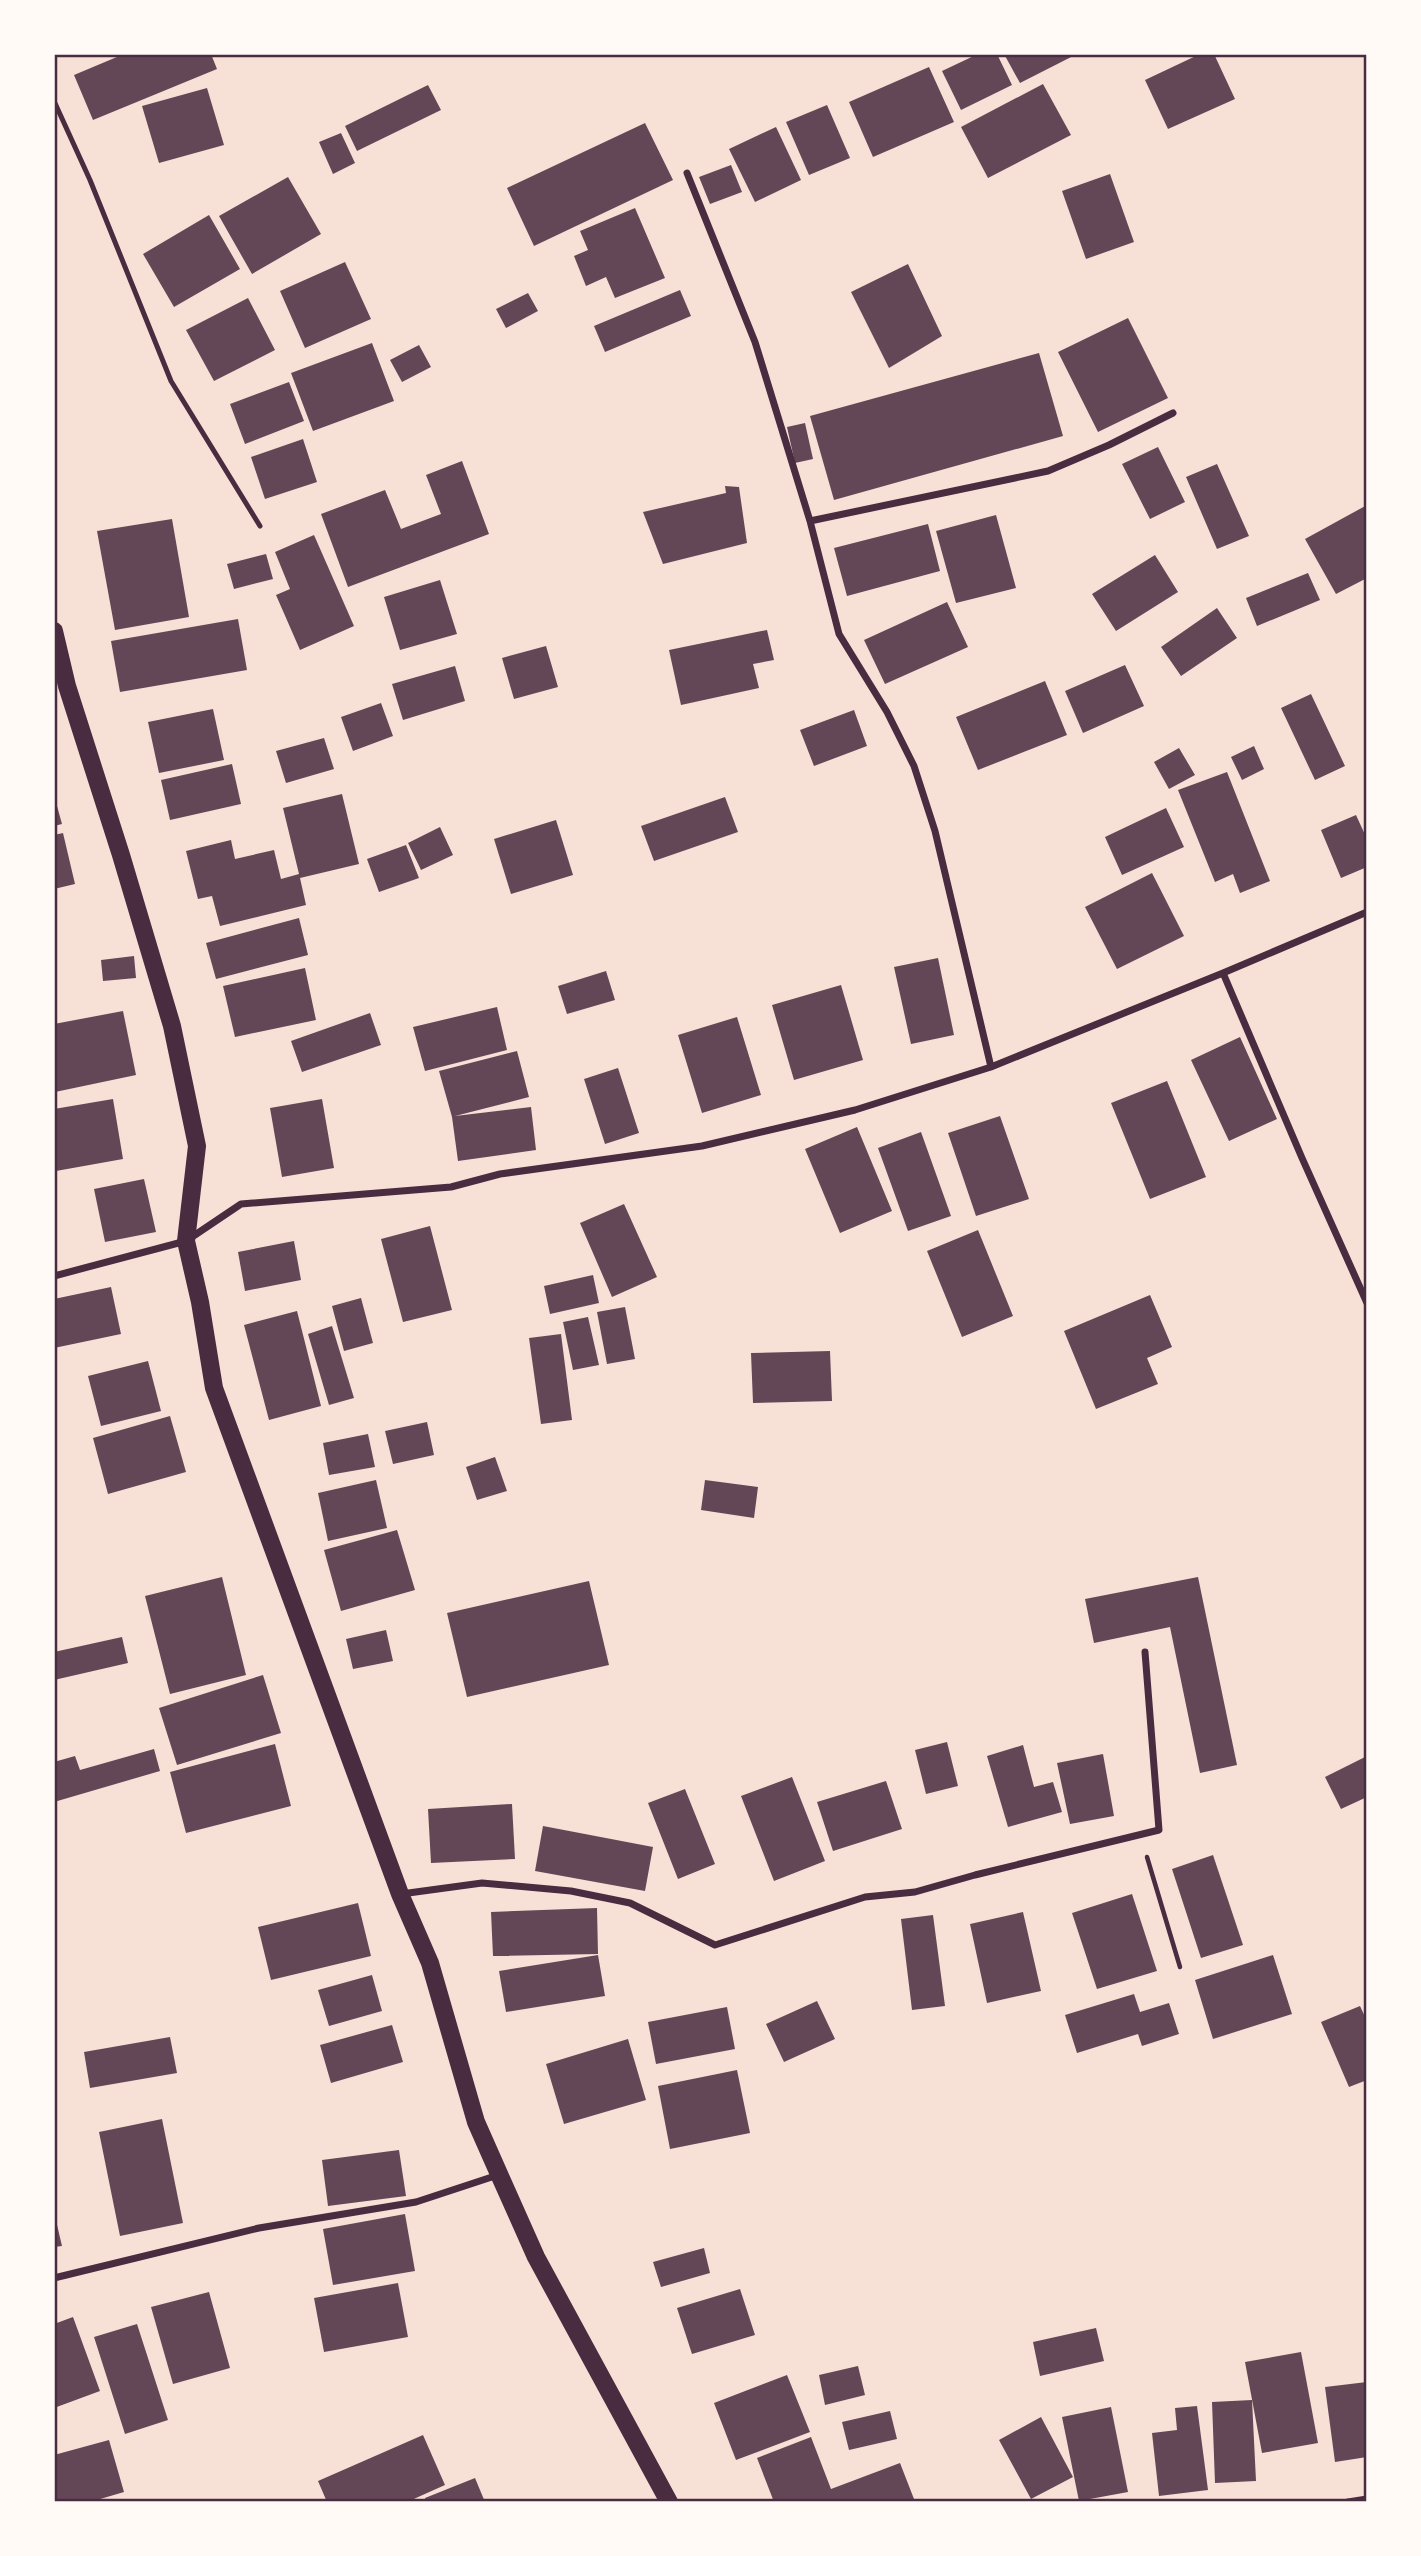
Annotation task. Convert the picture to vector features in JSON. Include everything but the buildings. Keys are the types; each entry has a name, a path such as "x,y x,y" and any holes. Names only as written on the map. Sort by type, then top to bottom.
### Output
{"main road":[{"path":"54,631 61,688 121,855 172,1026 197,1146 186,1241 200,1302 214,1388 400,1894 430,1963 476,2122 536,2257 670,2502"}],"street":[{"path":"687,173 755,342 810,521 839,634 892,723 914,766 931,818 991,1067"},
{"path":"810,521 1048,471 1173,413"},
{"path":"54,1276 186,1241 241,1204 451,1187 500,1174 702,1146 855,1110 991,1067 1367,912"},
{"path":"1223,973 1367,1303"},
{"path":"400,1894 482,1883 571,1891 630,1903 715,1945 865,1897 915,1892 1159,1830 1145,1652"},
{"path":"54,2278 258,2228 416,2202 499,2174"},
{"path":"1348,2502 1367,2499"}],"lane":[{"path":"54,101 90,180 170,381 260,526"}],"path":[{"path":"1140,1835 1180,1967"}]}
